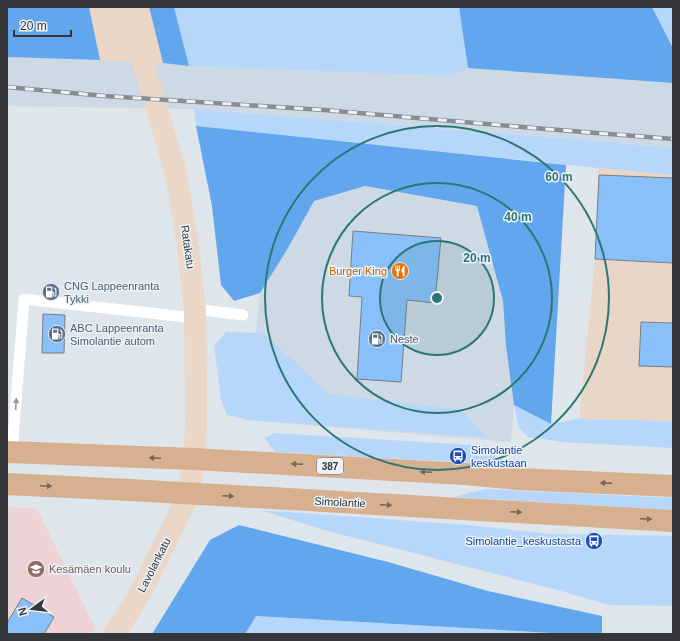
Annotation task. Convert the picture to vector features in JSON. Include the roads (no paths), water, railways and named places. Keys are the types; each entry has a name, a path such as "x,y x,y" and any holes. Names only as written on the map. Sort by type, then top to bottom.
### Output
{"main road":[{"name":"Ratakatu","path":"127,7 176,174 187,239 195,313 196,423 194,459 189,494"},
{"name":"387","path":"9,452 194,459 673,486"},
{"name":"Simolantie","path":"7,484 673,520"},
{"name":"Lavolankatu","path":"114,634 141,592 189,494"}],"lane":[{"path":"9,452 17,384 24,298 195,313 243,315"}],"railway":[{"path":"7,87 105,96 324,110 673,139"}],"place":[{"name":"Burger King","path":"400,271"},
{"name":"CNG Lappeenranta Tykki","path":"51,292"},
{"name":"ABC Lappeenranta Simolantie autom","path":"57,334"},
{"name":"Neste","path":"377,339"},
{"name":"Simolantie keskustaan","path":"458,456"},
{"name":"Simolantie_keskustasta","path":"594,541"},
{"name":"Kesämäen koulu","path":"36,569"}]}
